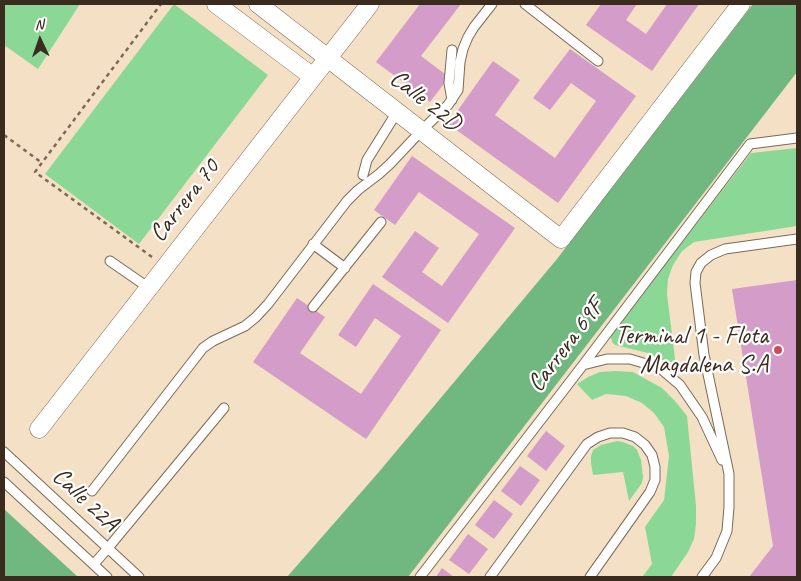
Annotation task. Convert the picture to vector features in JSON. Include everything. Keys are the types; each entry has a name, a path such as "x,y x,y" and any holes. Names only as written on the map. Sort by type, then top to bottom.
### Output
{"street":[{"path":"216,4 313,77"},
{"name":"Calle 22D","path":"258,4 561,239 741,4"},
{"name":"Carrera 70","path":"38,429 370,4"}],"lane":[{"path":"92,491 203,348 213,341 245,326 256,317 347,201 390,164 448,105 458,90 460,62 468,37 492,4"},
{"path":"525,4 598,61"},
{"path":"452,50 449,83 452,100"},
{"path":"363,175 367,160 397,112"},
{"name":"Carrera 69F","path":"420,577 750,144 797,138"},
{"path":"313,307 381,222"},
{"path":"702,577 716,558 727,531 729,474 703,346 695,283 696,272 701,263 711,255 725,250 797,239"},
{"path":"313,244 345,268"},
{"path":"110,261 149,288"},
{"path":"583,365 606,359 630,360 660,368 680,385 702,417 729,474"},
{"path":"94,564 224,408"},
{"path":"490,577 588,444 598,437 610,433 623,433 635,437 645,445 652,455 656,467 655,480 650,492 590,577"},
{"name":"Calle 22A","path":"4,452 139,577"},
{"path":"4,482 107,577"}],"path":[{"path":"161,4 35,172 165,267"},
{"path":"4,135 42,164"}],"green space":[{"path":"4,4 80,4 38,69 4,45"},
{"path":"174,4 268,75 139,244 45,174"},
{"path":"753,4 797,4 797,72 408,577 287,577 378,473 557,259"},
{"path":"797,148 797,226 694,242 682,251 673,265 668,279 667,294 676,367 648,353 615,345 611,337 613,332 751,153"},
{"path":"600,372 633,372 662,388 687,416 696,524 694,539 688,552 671,577 642,577 652,564 645,527 664,500 669,456 664,427 654,413 642,403 626,396 606,394 592,400 577,384"},
{"path":"617,441 633,446 641,460 642,483 629,501 623,472 593,475 591,456 593,450 601,445"},
{"path":"4,509 78,577 4,577"}],"building":[{"path":"420,4 461,4 421,56 449,77 430,102 376,62"},
{"path":"601,4 637,4 626,20 646,34 667,4 699,4 652,71 586,25"},
{"path":"570,49 636,96 558,203 448,124 493,61 520,80 495,115 555,158 596,101 571,83 550,110 533,98"},
{"path":"412,156 515,228 448,323 382,277 415,231 439,248 422,272 442,286 479,234 419,192 395,225 374,210"},
{"path":"797,280 797,577 749,577 773,546 732,289"},
{"path":"373,284 441,330 366,439 253,362 297,298 325,317 300,353 361,394 401,336 375,318 356,347 338,335"},
{"path":"546,431 565,446 546,471 527,456"},
{"path":"520,466 540,480 521,506 501,491"},
{"path":"494,500 513,514 494,539 475,525"},
{"path":"468,534 488,549 469,574 449,560"},
{"path":"442,568 454,577 436,577"}],"place":[{"name":"Terminal 1 - Flota Magdalena S.A","path":"778,350"}]}
